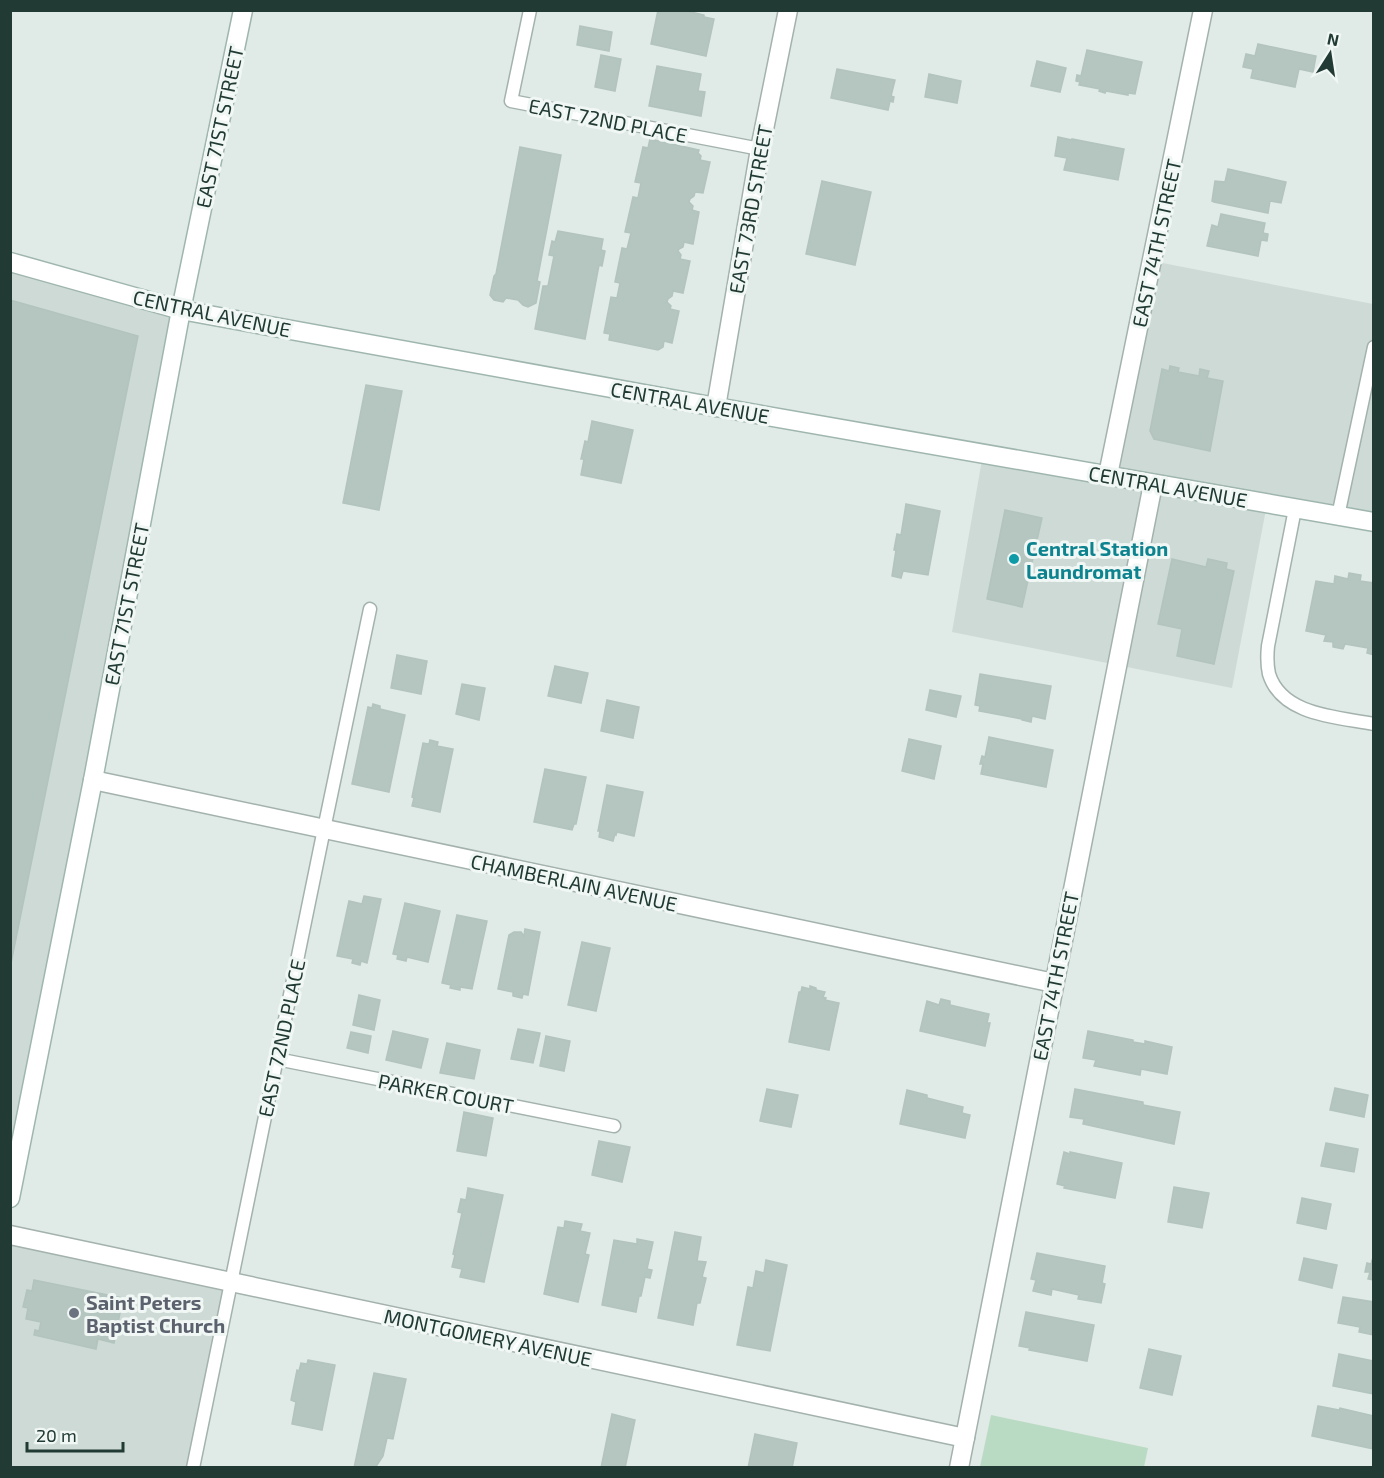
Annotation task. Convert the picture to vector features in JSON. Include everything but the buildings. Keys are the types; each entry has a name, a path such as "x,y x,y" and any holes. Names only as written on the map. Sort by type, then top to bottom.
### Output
{"street":[{"name":"EAST 71ST STREET","path":"10,1198 93,780 181,310 243,10"},
{"name":"EAST 73RD STREET","path":"716,407 760,149 788,10"},
{"name":"EAST 74TH STREET","path":"1108,476 1203,10"},
{"name":"CENTRAL AVENUE","path":"10,262 181,310 716,407 1374,522"},
{"name":"EAST 74TH STREET","path":"959,1467 1153,484"},
{"name":"CHAMBERLAIN AVENUE","path":"93,780 1054,983"},
{"name":"MONTGOMERY AVENUE","path":"10,1235 965,1438"}],"lane":[{"name":"EAST 72ND PLACE","path":"530,10 511,101 760,149"},
{"path":"1338,516 1374,347"},
{"path":"1295,509 1268,646 1269,675 1276,687 1290,702 1306,711 1374,724"},
{"name":"EAST 72ND PLACE","path":"193,1467 370,609"},
{"name":"PARKER COURT","path":"277,1059 614,1126"}],"shaded area":[{"path":"1152,261 1373,304 1373,522 1267,504 1232,688 952,632 983,454 1108,475"},
{"path":"11,262 181,310 11,1198"},
{"path":"11,1235 231,1282 193,1467 11,1468"}],"green space":[{"path":"991,1415 1148,1448 1144,1467 980,1467"}],"place":[{"name":"Central Station Laundromat","path":"1014,559"},
{"name":"Saint Peters Baptist Church","path":"74,1313"}]}
